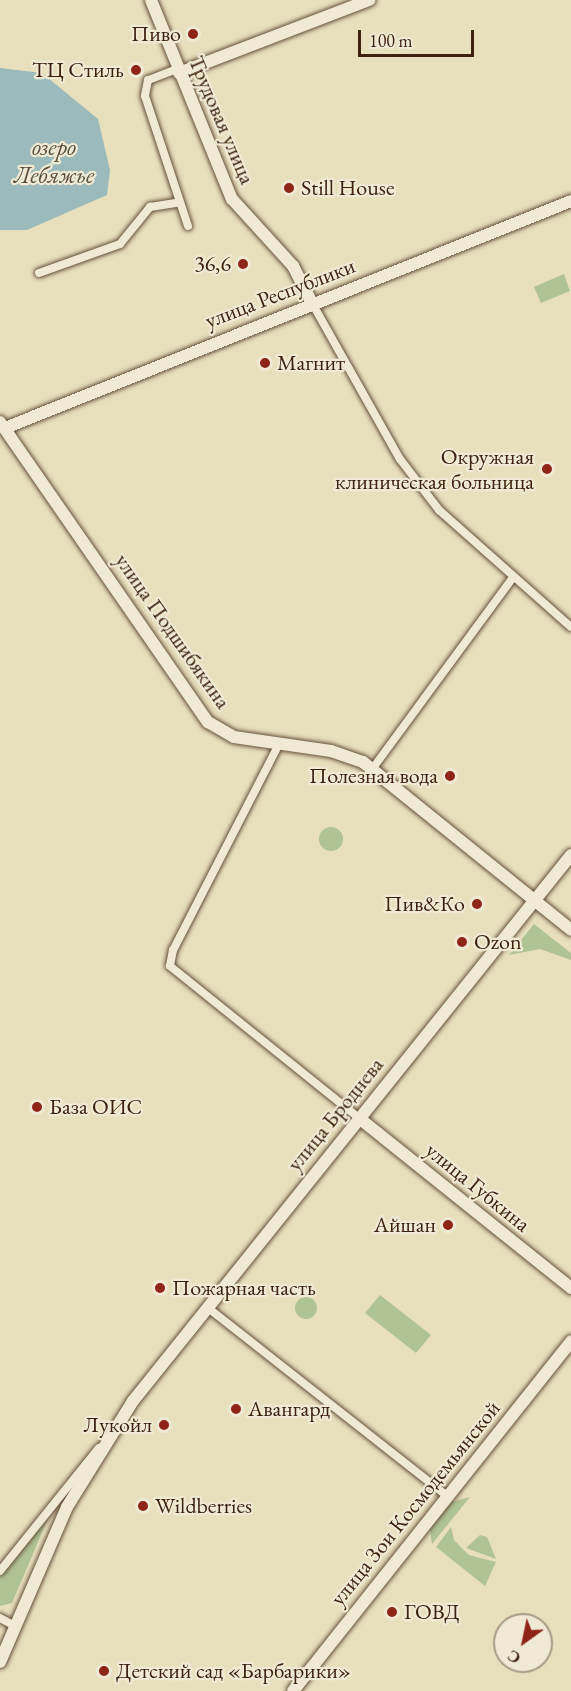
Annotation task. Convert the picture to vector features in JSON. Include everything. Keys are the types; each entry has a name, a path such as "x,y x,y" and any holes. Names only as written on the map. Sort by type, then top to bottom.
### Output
{"main road":[{"name":"Трудовая улица","path":"150,0 232,199 293,266 312,303"},
{"path":"178,71 369,0"},
{"name":"улица Республики","path":"3,425 571,201"},
{"name":"улица Подшибякина","path":"3,425 208,722 234,737 342,754 373,768 571,930"},
{"name":"улица Броднева","path":"0,1662 13,1625 67,1507 109,1436 133,1401 571,855"},
{"name":"улица Губкина","path":"359,1119 571,1288"},
{"name":"улица Зои Космодемьянской","path":"293,1691 571,1341"}],"street":[{"path":"178,71 148,80 146,104 176,203 188,226"},
{"path":"39,273 120,244 150,207 176,203"},
{"path":"312,303 400,459 439,510 512,579 571,627"},
{"path":"373,768 512,579"},
{"path":"279,744 169,961 180,978 359,1119"},
{"path":"207,1307 447,1496"},
{"path":"0,1571 109,1436"},
{"path":"0,1618 13,1625"}],"green space":[{"path":"564,274 570,291 541,303 534,287"},
{"path":"331,827 340,830 343,839 340,848 331,851 322,848 319,839 322,830"},
{"path":"534,924 571,953 571,960 540,949 509,955"},
{"path":"380,1295 431,1335 416,1353 365,1313"},
{"path":"306,1297 314,1300 317,1308 314,1316 306,1319 298,1316 295,1308 298,1300"},
{"path":"470,1497 432,1544 430,1529 451,1502"},
{"path":"50,1514 12,1603 0,1606 0,1576"},
{"path":"451,1527 454,1540 469,1555 496,1562 485,1586 436,1547"},
{"path":"480,1535 487,1537 496,1559 466,1548"}],"water":[{"name":"озеро Лебяжье","path":"0,68 42,73 98,119 110,170 107,195 27,230 0,230"}],"place":[{"name":"Пиво","path":"193,34"},
{"name":"ТЦ Стиль","path":"136,70"},
{"name":"Still House","path":"289,188"},
{"name":"36,6","path":"243,264"},
{"name":"Магнит","path":"265,363"},
{"name":"Окружная клиническая больница","path":"547,469"},
{"name":"Полезная вода","path":"450,776"},
{"name":"Пив&Ко","path":"477,904"},
{"name":"Ozon","path":"462,942"},
{"name":"База ОИС","path":"37,1107"},
{"name":"Айшан","path":"448,1225"},
{"name":"Пожарная часть","path":"160,1288"},
{"name":"Авангард","path":"236,1409"},
{"name":"Лукойл","path":"164,1425"},
{"name":"Wildberries","path":"143,1506"},
{"name":"ГОВД","path":"392,1612"},
{"name":"Детский сад «Барбарики»","path":"104,1671"}]}
